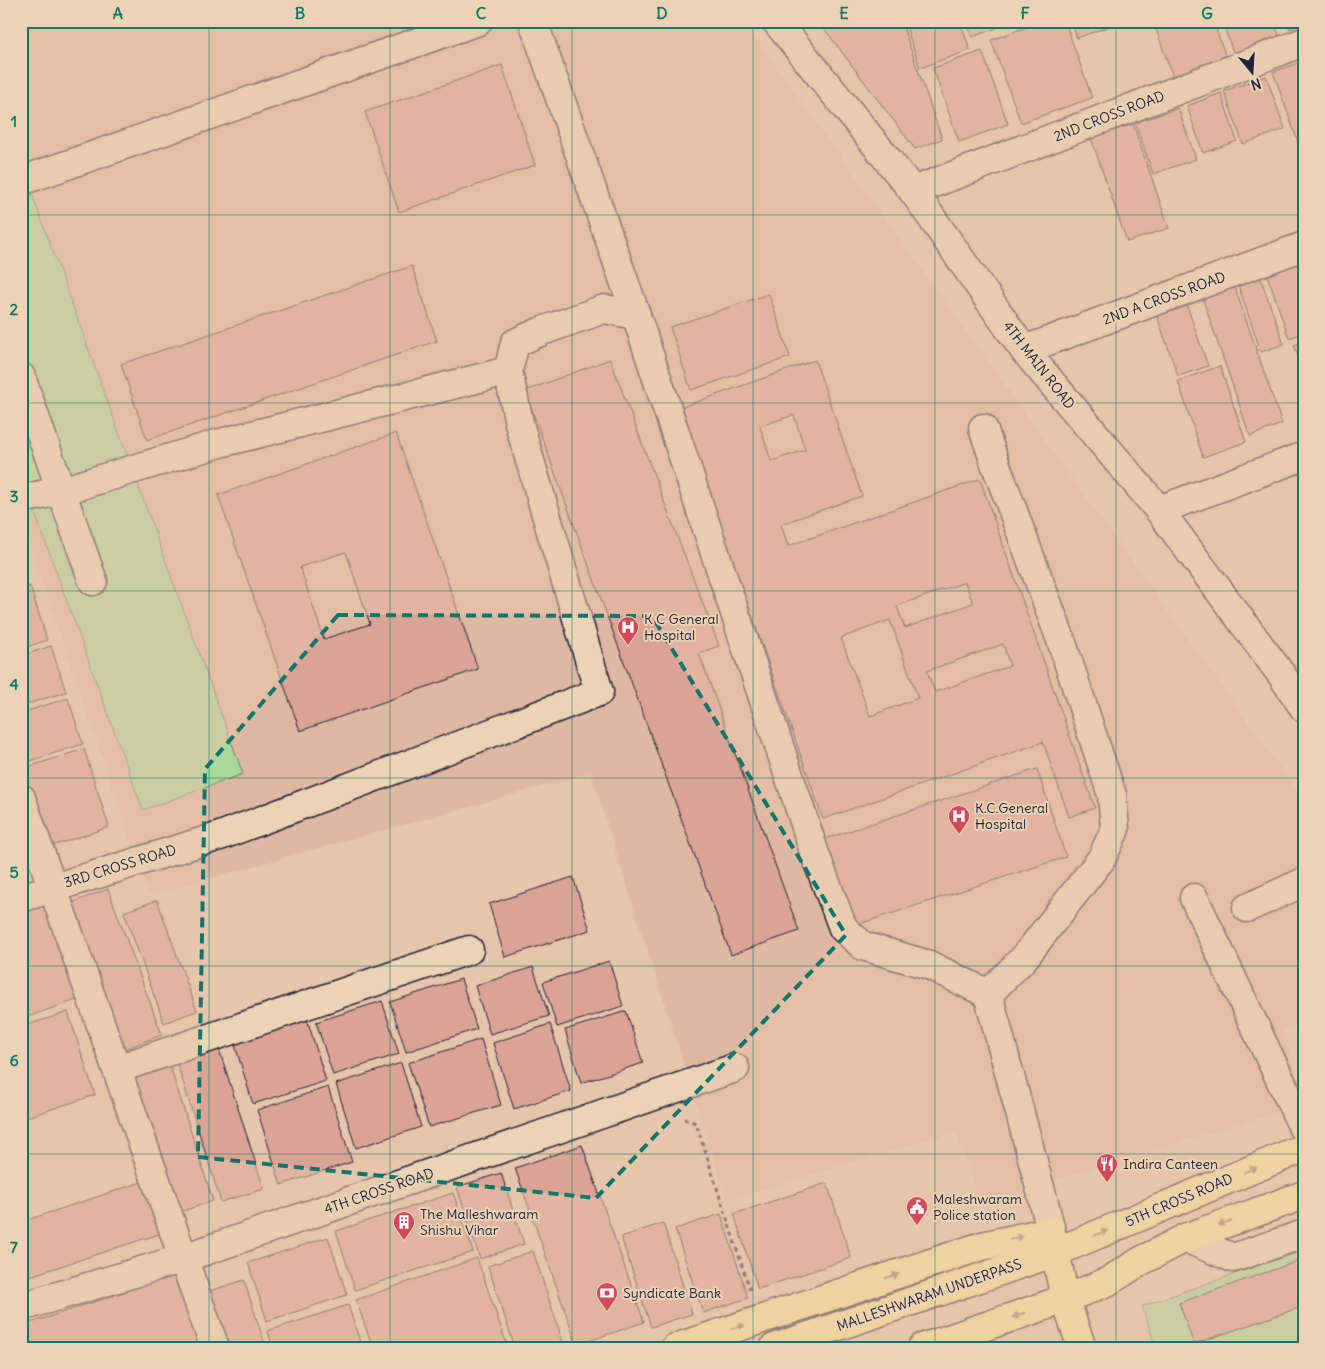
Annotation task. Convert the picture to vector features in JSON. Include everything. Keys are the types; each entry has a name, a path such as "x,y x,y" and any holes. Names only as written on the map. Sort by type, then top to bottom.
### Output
{"main road":[{"name":"5TH CROSS ROAD","path":"1053,1242 1304,1149"},
{"path":"922,1348 1065,1299 1107,1282 1141,1261 1185,1238 1304,1195"},
{"path":"675,1348 982,1246 1053,1242 1065,1299 1082,1348"},
{"name":"MALLESHWARAM UNDERPASS","path":"774,1348 1053,1242"}],"street":[{"path":"21,181 478,21"},
{"path":"533,21 636,315 805,826 833,905 843,928 863,946 929,966 988,994 1042,1194 1053,1242"},
{"name":"4TH MAIN ROAD","path":"783,23 913,191 1024,350 1292,670 1304,708"},
{"name":"2ND CROSS ROAD","path":"913,191 1304,42"},
{"name":"2ND A CROSS ROAD","path":"1024,350 1304,246"},
{"path":"21,499 61,491 220,443 508,370 515,343 542,331 604,309 636,315"},
{"name":"3RD CROSS ROAD","path":"21,898 220,836 599,692 520,428 508,370"},
{"path":"21,377 93,581"},
{"path":"984,428 1067,658 1112,795 1115,829 1102,858 1024,958 988,994"},
{"path":"1159,510 1304,456"},
{"path":"21,798 215,1348"},
{"path":"1247,908 1304,882"},
{"path":"1194,898 1304,1130"},
{"path":"117,1069 469,950"},
{"name":"4TH CROSS ROAD","path":"21,1307 184,1258 736,1068"},
{"path":"1185,1238 1233,1258 1304,1234"}],"path":[{"path":"677,1117 696,1122 760,1320"}],"highlighted area":[{"path":"338,615 652,616 846,935 596,1198 198,1157 205,769"}],"shaded area":[{"name":"K C General Hospital","path":"21,21 743,21 1304,801 1304,1023 1282,1031 1304,1098 1304,1104 979,1203 956,1131 727,1200 591,773 149,895 21,519"}],"green space":[{"path":"21,164 243,774 143,810 21,475"},
{"path":"1304,1250 1304,1348 1156,1348 1142,1306"}],"building":[{"path":"840,21 901,21 942,139 915,149 823,27"},
{"path":"904,21 960,21 970,50 920,68"},
{"path":"966,21 1016,21 972,37"},
{"path":"1043,21 1065,21 1092,98 1021,123 991,40"},
{"path":"1071,21 1124,21 1077,38"},
{"path":"1153,21 1213,21 1226,57 1173,77"},
{"path":"1222,21 1274,21 1280,38 1234,55"},
{"path":"1287,21 1304,21 1304,24 1290,29"},
{"path":"982,51 1008,124 959,142 933,68"},
{"path":"1304,61 1304,149 1301,150 1273,72"},
{"path":"502,65 535,165 399,212 365,112"},
{"path":"1266,76 1285,129 1243,144 1224,91"},
{"path":"1221,93 1237,141 1203,153 1187,106"},
{"path":"1178,108 1196,159 1153,174 1135,123"},
{"path":"1133,124 1169,228 1127,242 1091,138"},
{"path":"1300,253 1304,265 1304,333 1289,338 1264,266"},
{"path":"412,266 437,341 147,440 121,364"},
{"path":"1258,271 1284,344 1261,352 1236,279"},
{"path":"1233,282 1282,424 1250,436 1201,294"},
{"path":"769,294 790,357 691,390 670,327"},
{"path":"1187,306 1208,366 1178,376 1157,316"},
{"path":"1304,342 1304,373 1294,345"},
{"path":"610,359 719,646 699,653 799,931 731,955 525,391"},
{"path":"815,360 862,496 781,524 788,546 980,479 1095,808 1069,817 1043,742 823,819 679,408","holes":["794,415 805,450 771,461 760,426","965,582 973,603 905,628 897,606","890,620 918,698 870,716 841,638","1003,644 1010,666 935,692 927,671"]},
{"path":"1220,366 1246,442 1203,457 1178,381"},
{"path":"396,433 478,669 300,731 218,495","holes":["346,552 370,624 324,639 300,567"]},
{"path":"30,586 47,640 21,649 21,589"},
{"path":"51,646 66,692 21,706 21,656"},
{"path":"68,698 83,744 21,764 21,713"},
{"path":"84,749 109,827 43,849 21,781 21,769"},
{"path":"1037,769 1066,857 853,926 825,839"},
{"path":"21,846 28,867 21,870"},
{"path":"573,877 590,930 505,957 489,904"},
{"path":"108,889 162,1035 116,1052 63,906"},
{"path":"157,900 197,1011 164,1023 124,912"},
{"path":"49,903 82,998 21,1019 21,913"},
{"path":"609,961 623,1006 557,1027 543,982"},
{"path":"533,967 549,1016 490,1034 475,986"},
{"path":"461,979 477,1029 406,1052 390,1002"},
{"path":"382,1001 399,1054 333,1075 316,1022"},
{"path":"626,1011 643,1063 581,1083 565,1030"},
{"path":"68,1012 95,1095 21,1119 21,1027"},
{"path":"307,1019 326,1081 253,1104 234,1042"},
{"path":"550,1024 571,1091 514,1109 493,1043"},
{"path":"481,1039 501,1105 429,1127 408,1063"},
{"path":"218,1046 264,1189 221,1202 176,1060"},
{"path":"169,1063 213,1201 174,1214 130,1076"},
{"path":"401,1063 421,1127 356,1148 336,1084"},
{"path":"328,1087 352,1162 281,1185 257,1110"},
{"path":"582,1145 644,1322 577,1345 515,1168"},
{"path":"501,1173 524,1244 480,1259 457,1187"},
{"path":"145,1181 162,1233 21,1279 21,1222"},
{"path":"827,1183 851,1258 758,1289 734,1214"},
{"name":"The Malleshwaram Shishu Vihar","path":"453,1193 473,1252 355,1290 336,1231"},
{"path":"721,1214 748,1298 703,1313 675,1229"},
{"path":"663,1223 692,1314 651,1327 621,1237"},
{"path":"328,1237 347,1295 267,1321 248,1263"},
{"path":"533,1251 565,1348 515,1348 488,1266"},
{"path":"477,1258 508,1348 373,1348 356,1300"},
{"path":"1304,1259 1304,1306 1194,1344 1179,1303"},
{"path":"184,1272 209,1348 21,1348 21,1326"},
{"path":"244,1280 266,1348 225,1348 207,1292"},
{"path":"348,1305 362,1348 273,1348 268,1331"}],"place":[{"name":"K C General Hospital","path":"628,646"},
{"name":"K.C.General Hospital","path":"959,835"},
{"name":"Indira Canteen","path":"1107,1183"},
{"name":"Maleshwaram Police station","path":"917,1226"},
{"name":"The Malleshwaram Shishu Vihar","path":"404,1241"},
{"name":"Syndicate Bank","path":"607,1312"}]}
